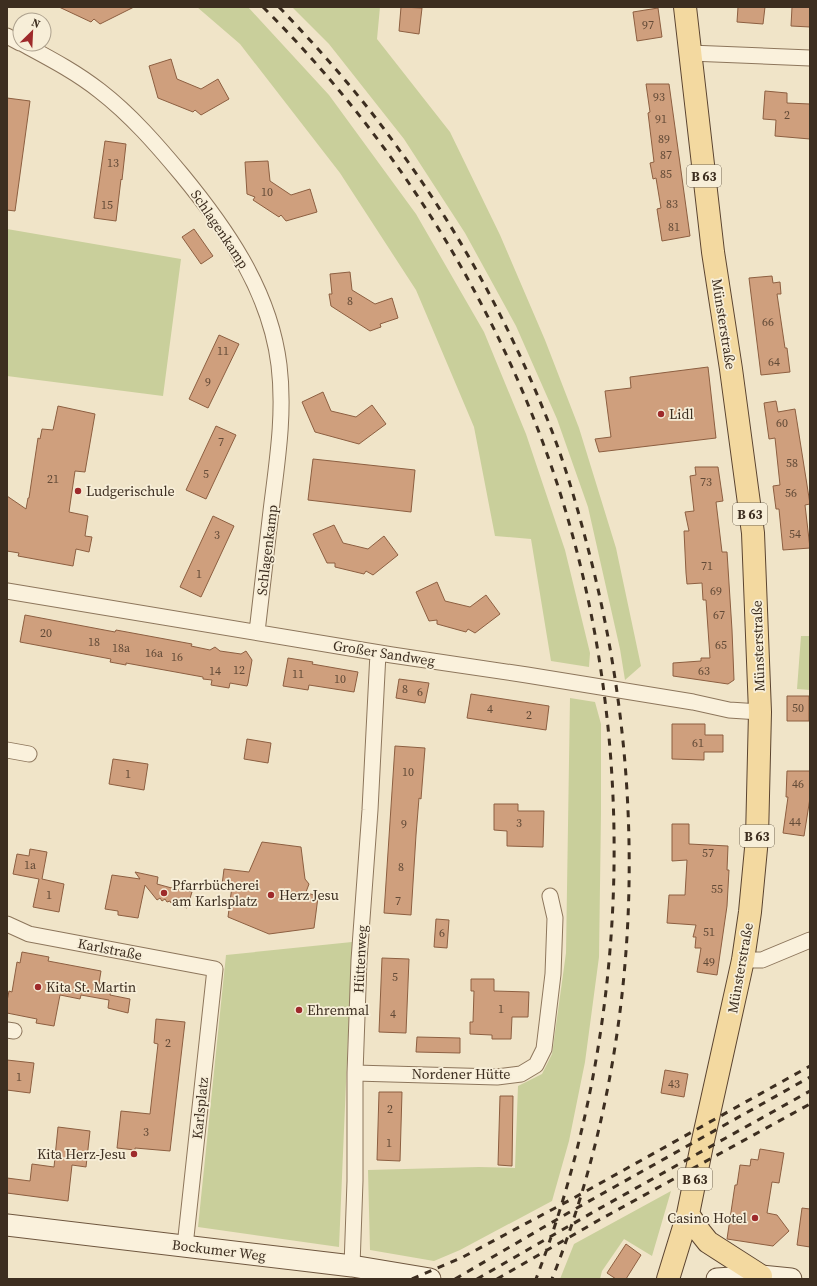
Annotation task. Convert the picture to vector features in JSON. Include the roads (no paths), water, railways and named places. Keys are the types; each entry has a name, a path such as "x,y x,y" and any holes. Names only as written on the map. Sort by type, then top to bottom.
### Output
{"main road":[{"name":"Münsterstraße","path":"668,1279 688,1214 743,960 750,912 757,838 760,712 753,533 713,252 685,7"},
{"path":"688,1214 708,1242 718,1250 761,1276"},
{"name":"Bockumer Weg","path":"7,1225 352,1266 430,1279"},
{"path":"717,1279 761,1276 791,1279"}],"street":[{"name":"Schlagenkamp","path":"38,52 99,90 127,114 156,144 202,200 232,242 248,269 261,298 272,331 277,358 281,401 281,437 257,632"},
{"path":"690,53 810,58"},
{"name":"Großer Sandweg","path":"7,591 693,702 729,710 760,712"},
{"name":"Hüttenweg","path":"352,1266 355,1181 355,1073 359,960 370,810 378,652"},
{"path":"7,750 29,754"},
{"name":"Nordener Hütte","path":"355,1073 497,1077 521,1074 536,1065 544,1049 553,974 555,918 550,896"},
{"name":"Karlstraße","path":"8,926 30,934 215,969"},
{"path":"743,960 762,960 810,940"},
{"name":"Karlsplatz","path":"185,1246 215,969"}],"railway":[{"path":"263,7 306,53 347,101 386,151 422,202 455,256 485,311 513,368 537,427 571,530 595,636 610,744 614,853 609,962 594,1070 570,1176 536,1279"},
{"path":"279,7 310,40 368,108 418,176 461,243 499,313 533,384 555,438 577,507 591,560 610,650 623,740 629,832 628,923 620,1014 604,1104 582,1192 552,1279"},
{"path":"412,1279 463,1257 572,1199 810,1066"},
{"path":"455,1279 568,1213 810,1077"},
{"path":"477,1279 595,1211 810,1091"},
{"path":"497,1279 599,1220 810,1104"}],"place":[{"name":"Lidl","path":"661,414"},
{"name":"Ludgerischule","path":"78,491"},
{"name":"Pfarrbücherei am Karlsplatz","path":"164,893"},
{"name":"Herz Jesu","path":"271,895"},
{"name":"Kita St. Martin","path":"38,987"},
{"name":"Ehrenmal","path":"299,1010"},
{"name":"Kita Herz-Jesu","path":"134,1154"},
{"name":"Casino Hotel","path":"755,1218"}]}
